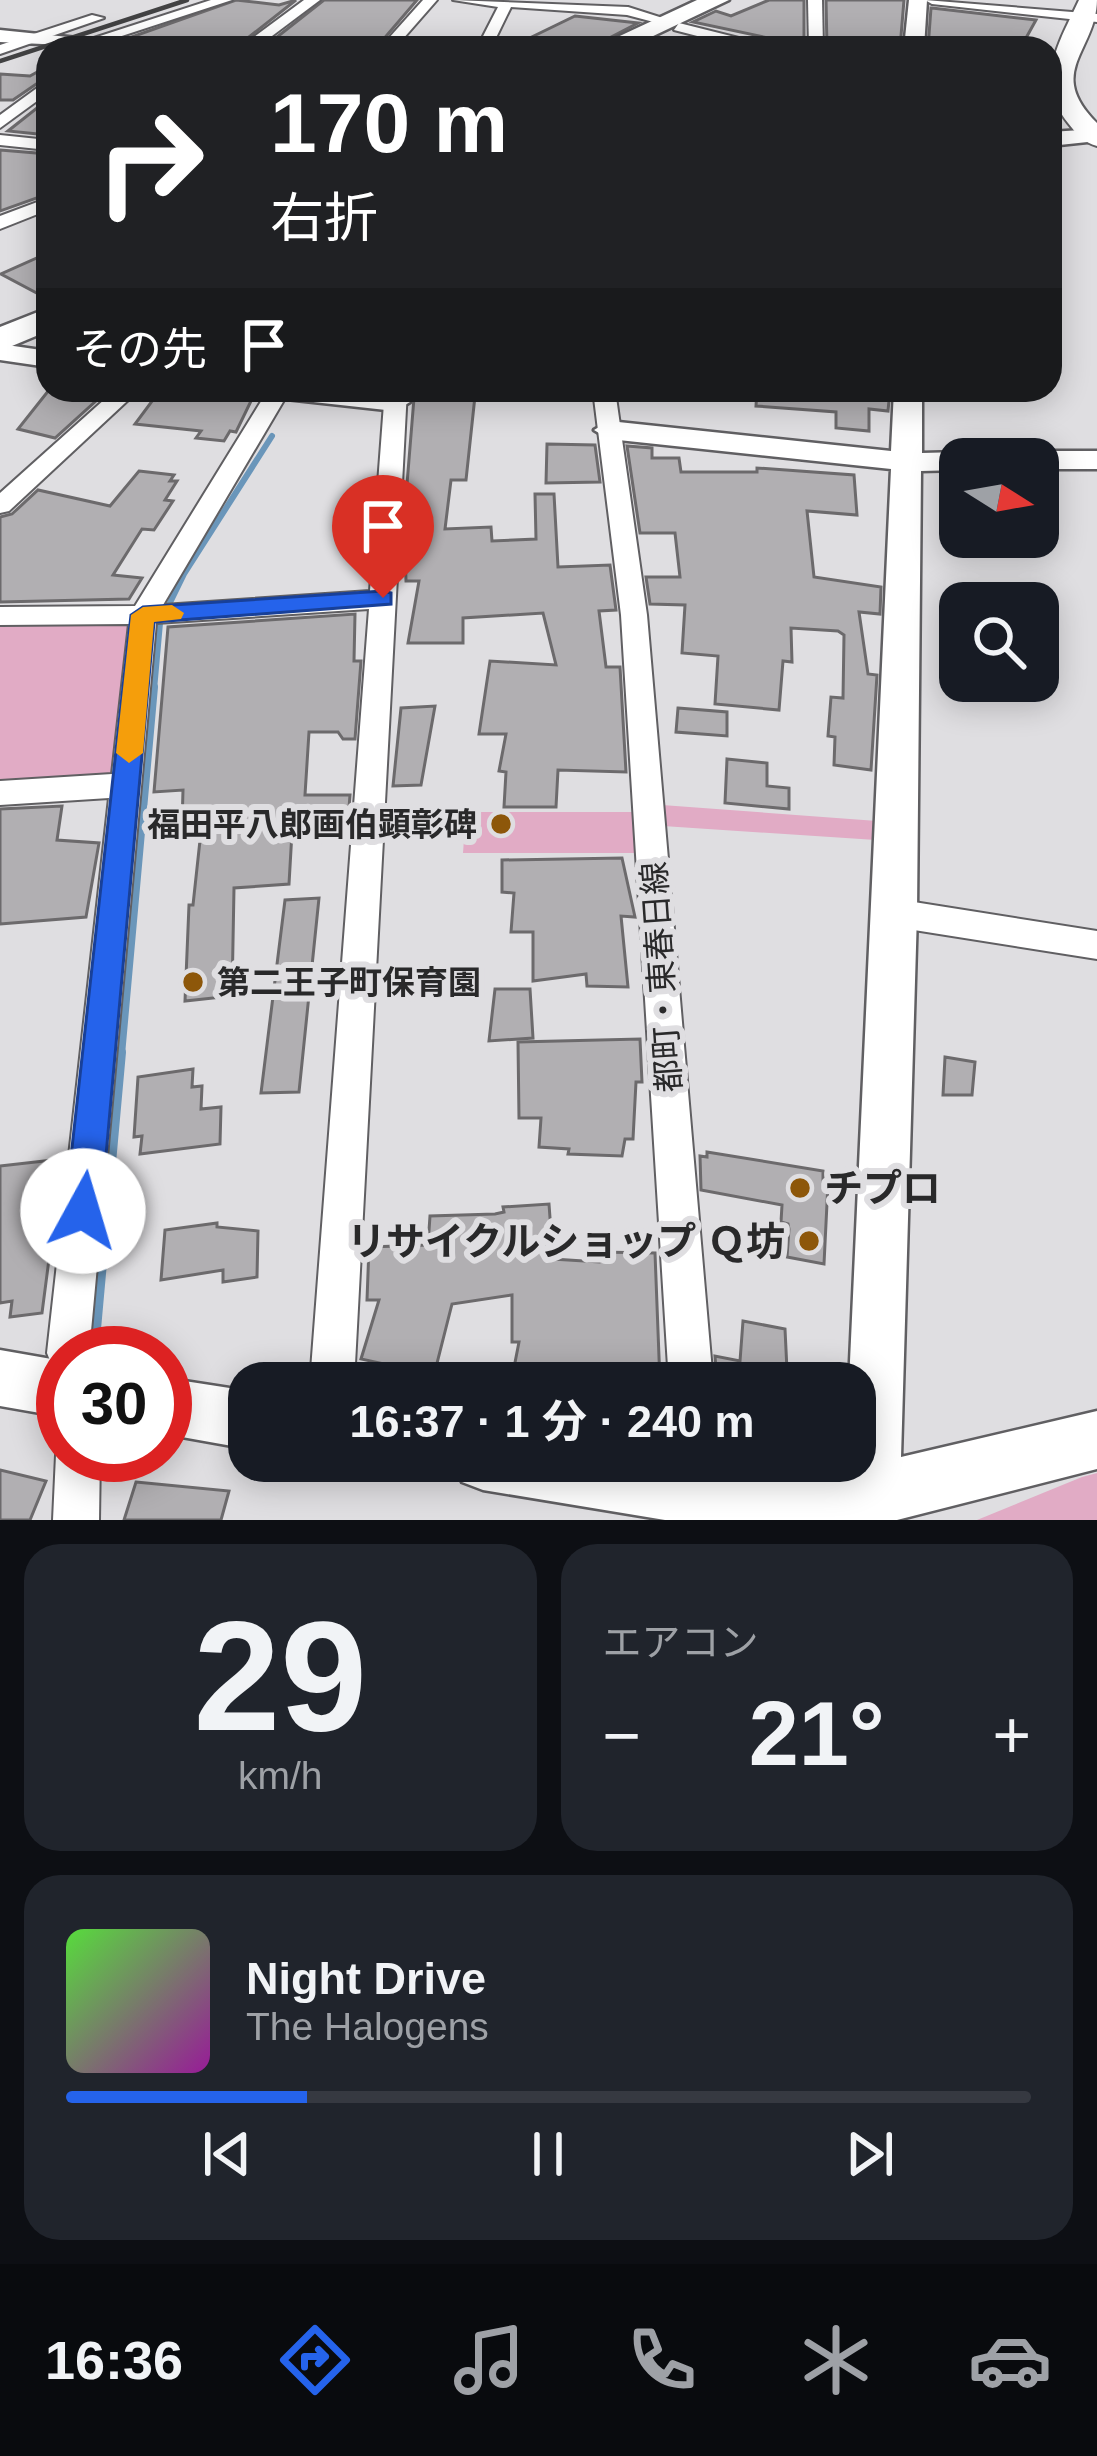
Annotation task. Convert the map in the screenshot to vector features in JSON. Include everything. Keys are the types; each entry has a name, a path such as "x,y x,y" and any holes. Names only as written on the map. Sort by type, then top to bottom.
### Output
{"highway":[{"path":"653,36 717,0"},
{"path":"640,36 744,0"},
{"path":"0,325 36,308"},
{"path":"0,340 36,324"}],"main road":[{"path":"1062,57 1090,11"},
{"path":"1090,11 1077,88 1096,132"},
{"path":"1062,96 1096,132"}],"street":[{"path":"123,36 225,0"},
{"path":"263,36 313,0"},
{"path":"398,36 430,0"},
{"path":"460,0 629,5 707,36"},
{"path":"815,0 816,36"},
{"path":"915,36 918,0"},
{"path":"932,0 1090,11"},
{"path":"490,36 508,2"},
{"path":"42,36 110,14"},
{"path":"0,35 36,39"},
{"path":"0,50 36,38"},
{"path":"0,123 36,94"},
{"path":"1062,137 1096,132"},
{"path":"0,140 36,144"},
{"path":"0,223 36,208"},
{"path":"0,352 36,357"},
{"path":"0,506 115,402"},
{"path":"71,1326 143,615 275,402"},
{"path":"333,1362 395,402"},
{"name":"都町・東春日線","path":"606,402 629,571 689,1362"},
{"path":"869,1507 895,913 908,402"},
{"path":"609,430 907,462 939,461"},
{"path":"1059,460 1097,460"},
{"path":"0,616 143,615 383,598"},
{"path":"0,793 126,785"},
{"path":"895,913 1097,945"},
{"path":"0,1378 36,1384"},
{"path":"192,1410 228,1416"},
{"path":"615,1482 782,1509 869,1507 1097,1440"},
{"path":"76,1520 77,1482"}],"shaded area":[{"path":"129,624 111,776 0,783 0,626"},
{"path":"662,805 877,821 876,840 663,826"},
{"path":"466,812 637,812 640,853 463,853"},
{"path":"1097,1473 1097,1520 977,1520 1082,1477"}],"building":[{"path":"236,0 279,5 296,0 250,36 134,36"},
{"path":"324,0 417,0 386,36 278,36"},
{"path":"769,0 804,0 804,36 759,36 693,22 716,11 731,16"},
{"path":"826,0 904,0 901,36 827,36"},
{"path":"931,8 1036,20 1027,36 929,36"},
{"path":"575,16 638,23 613,36 534,36"},
{"path":"36,73 36,84 13,100 0,100 0,74"},
{"path":"36,109 36,134 8,131"},
{"path":"0,150 36,153 36,198 0,211"},
{"path":"36,258 36,293 1,274"},
{"path":"39,402 95,402 55,438 18,429"},
{"path":"151,402 251,402 236,432 230,431 224,441 196,438 201,431 135,424"},
{"path":"414,402 474,402 466,480 451,480 445,529 491,527 492,541 536,539 535,494 554,494 558,567 610,565 616,610 599,611 606,667 620,667 626,772 558,770 556,807 504,807 506,772 499,771 506,734 479,734 490,661 556,665 543,613 463,618 463,643 408,643 419,581 406,581 404,521"},
{"path":"756,402 889,402 888,411 869,409 869,431 836,428 836,412 756,406"},
{"path":"547,444 595,445 600,482 546,483"},
{"path":"627,446 652,448 652,458 679,458 681,472 757,472 757,468 854,475 857,515 807,511 814,577 881,587 880,614 859,612 868,674 877,675 871,770 834,765 835,737 828,736 831,697 843,698 844,635 838,631 791,628 792,662 783,661 779,710 715,704 718,656 682,653 685,605 650,604 646,577 680,577 675,533 640,533"},
{"path":"139,471 174,475 170,481 177,481 165,500 173,501 154,530 142,529 113,575 142,578 129,599 0,602 0,517 12,514 38,490 110,506"},
{"path":"355,614 354,661 361,661 355,739 343,739 338,732 309,732 305,795 350,795 347,832 292,832 289,884 234,888 232,996 185,1001 189,905 193,905 202,822 182,825 183,790 154,792 168,627"},
{"path":"435,706 421,785 393,786 401,708"},
{"path":"678,708 727,712 727,736 676,732"},
{"path":"727,759 767,763 767,786 789,788 789,809 725,803"},
{"path":"62,806 57,840 99,843 86,917 0,924 0,809"},
{"path":"622,858 635,917 621,916 628,987 587,986 586,974 533,981 533,932 511,932 514,893 502,892 502,860"},
{"path":"319,898 299,1092 261,1093 285,900"},
{"path":"495,989 530,989 533,1038 489,1041"},
{"path":"640,1039 642,1082 636,1082 633,1139 625,1139 622,1156 568,1154 569,1149 539,1147 541,1118 519,1118 518,1042"},
{"path":"945,1057 975,1062 972,1095 943,1095"},
{"path":"193,1069 192,1087 202,1086 201,1109 221,1107 220,1144 140,1154 142,1136 134,1137 138,1077"},
{"path":"707,1152 823,1171 823,1182 828,1183 824,1264 787,1257 789,1229 781,1222 782,1205 701,1190 700,1156 707,1157"},
{"path":"62,1159 42,1313 10,1317 12,1301 0,1303 0,1166"},
{"path":"549,1204 553,1259 599,1262 599,1252 655,1253 659,1362 515,1362 519,1342 512,1342 512,1295 452,1304 437,1362 361,1359 379,1300 367,1300 369,1247 428,1245 430,1216 495,1214 504,1212 503,1207"},
{"path":"217,1223 217,1227 258,1231 257,1277 223,1282 223,1270 161,1280 165,1230"},
{"path":"743,1321 785,1329 787,1362 715,1362 715,1356 740,1361"},
{"path":"0,1470 46,1482 30,1520 0,1520"},
{"path":"136,1482 229,1491 221,1520 124,1520"}],"waterway":[{"path":"154,690 160,623 184,574 272,436"},
{"path":"121,1055 154,687"},
{"path":"96,1326 121,1052"}],"railway":[{"path":"77,36 187,0"},
{"path":"0,61 36,49"}],"slow traffic":[{"path":"129,753 143,615 172,613"}],"place":[{"name":"福田平八郎画伯顕彰碑","path":"501,824"},
{"name":"第二王子町保育園","path":"193,982"},
{"name":"チプロ","path":"800,1188"},
{"name":"リサイクルショップ Ｑ坊","path":"809,1241"}],"route":[{"path":"83,1211 143,615 383,598"}]}
